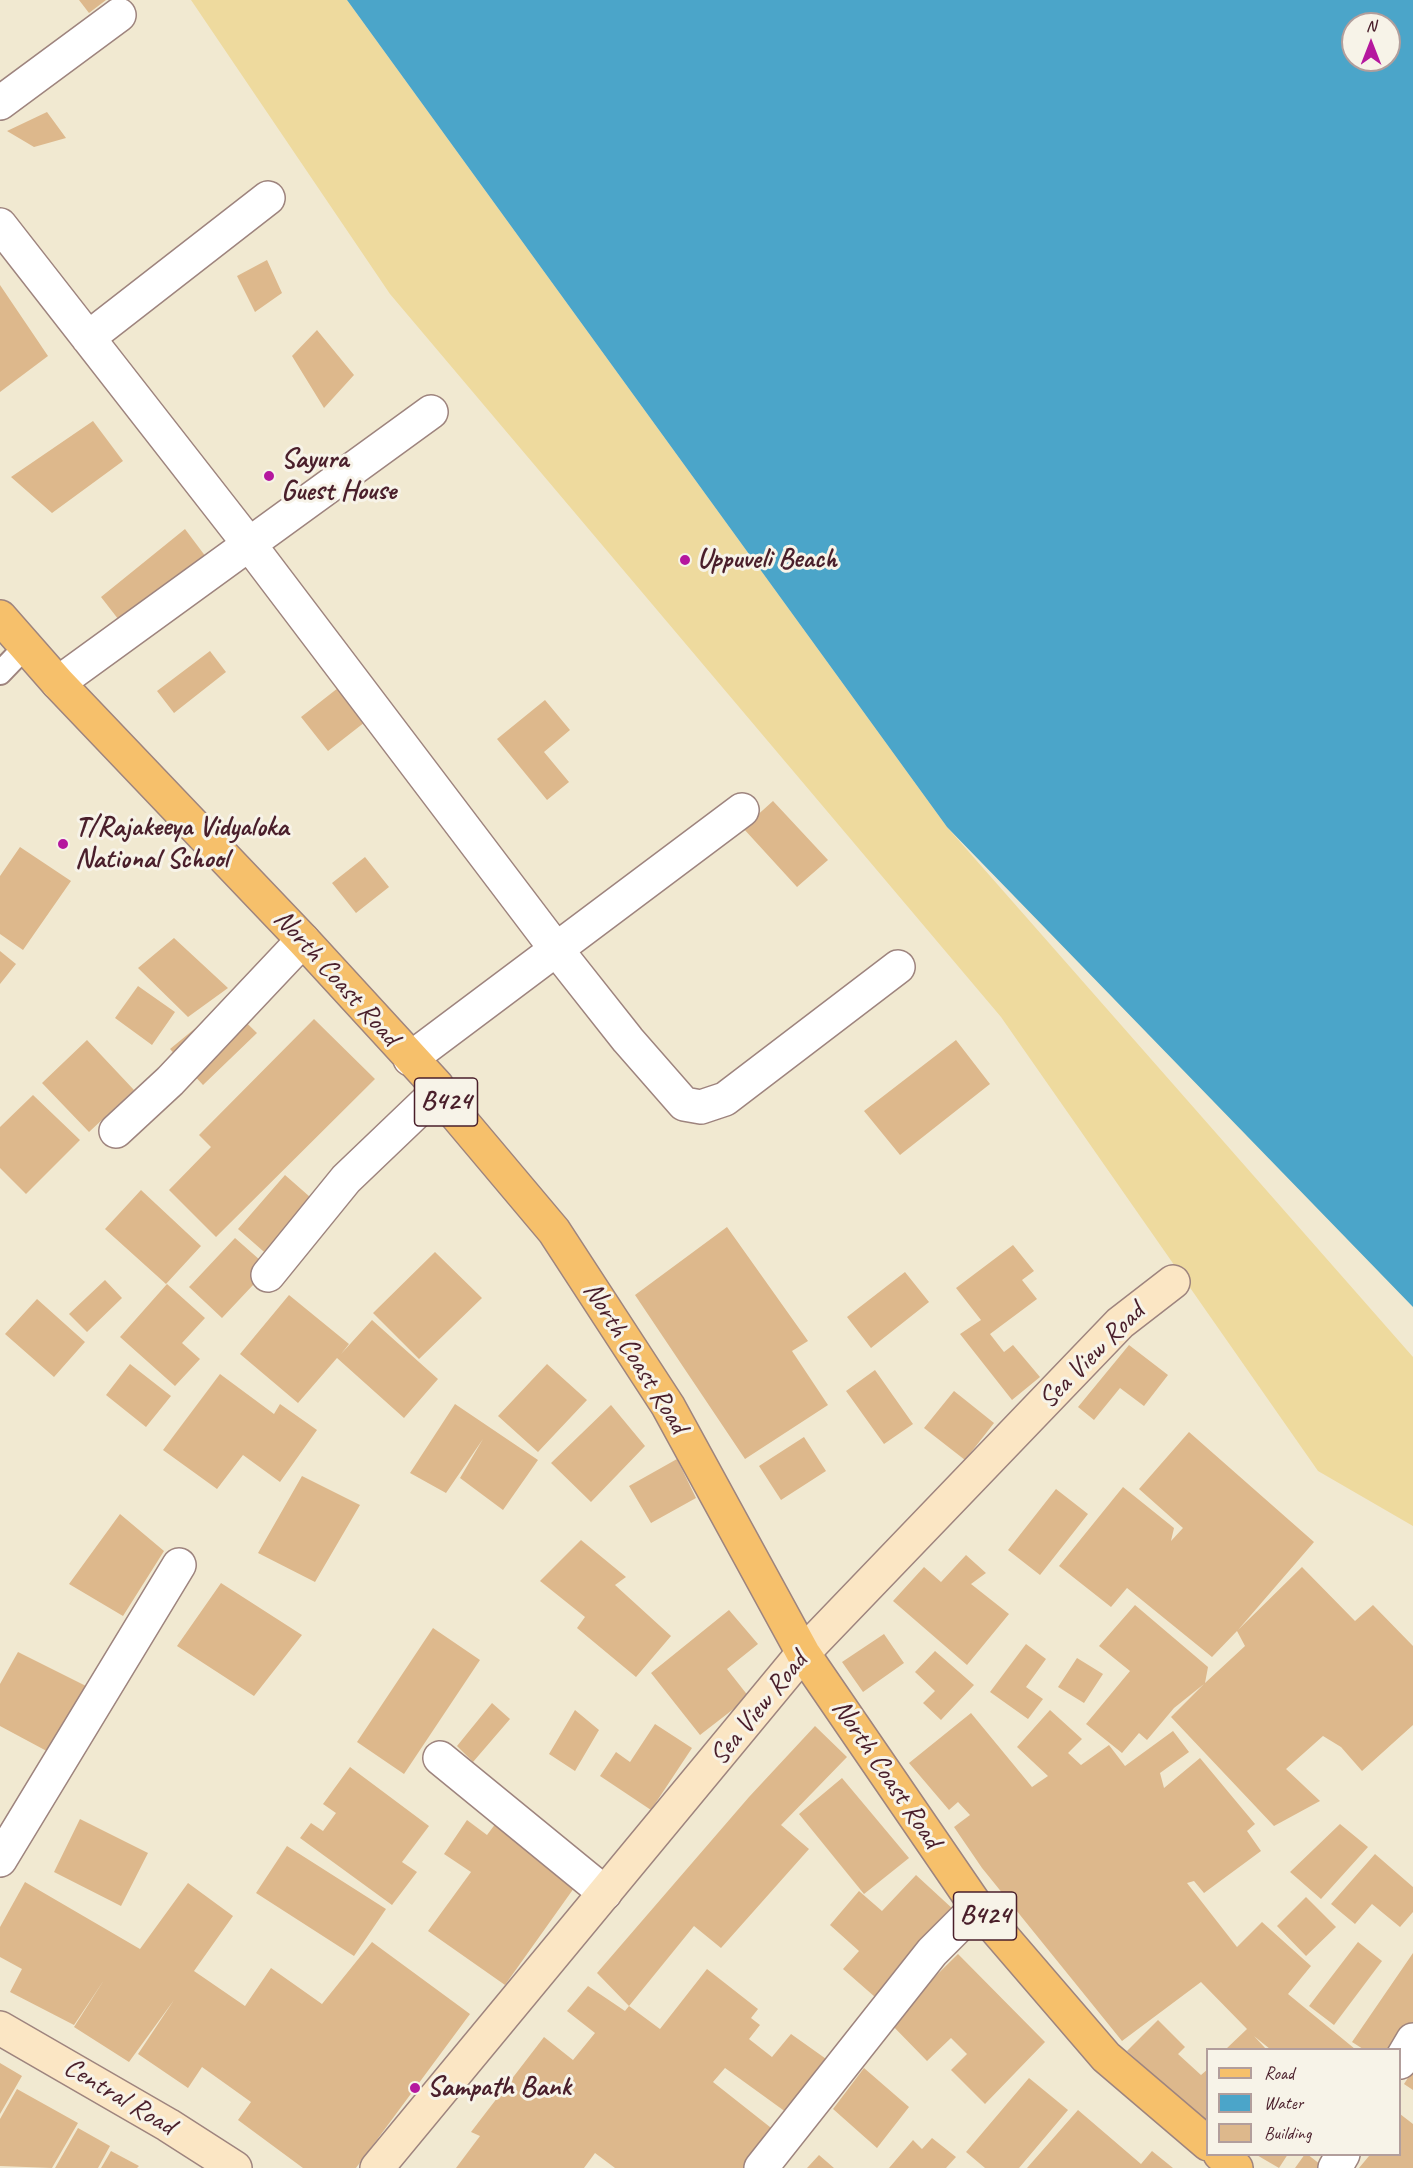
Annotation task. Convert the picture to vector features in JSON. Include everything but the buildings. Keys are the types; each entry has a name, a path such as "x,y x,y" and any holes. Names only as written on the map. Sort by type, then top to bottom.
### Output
{"main road":[{"name":"North Coast Road","path":"0,617 58,683 303,940 437,1086 437,1092 554,1232 668,1406 803,1653 977,1907 1106,2056 1206,2142"},
{"name":"Sea View Road","path":"377,2168 803,1653 1120,1323 1173,1282"},
{"name":"Central Road","path":"0,2028 236,2168"},
{"path":"1222,2156 1236,2168"}],"street":[{"path":"0,103 118,15"},
{"path":"88,338 268,198"},
{"path":"0,225 249,544 556,949 628,1040 684,1104 701,1107 725,1099 898,967"},
{"path":"58,683 431,412"},
{"path":"410,1059 742,810"},
{"path":"116,1131 170,1081 303,940"},
{"path":"268,1275 346,1179 437,1092"},
{"path":"0,1860 179,1565"},
{"path":"440,1758 605,1893"},
{"path":"761,2168 932,1952 977,1907"},
{"path":"1401,2060 1413,2040"}],"lane":[{"path":"0,673 26,646"}],"sand":[{"name":"Uppuveli Beach","path":"191,0 347,0 947,827 1413,1357 1413,1526 1318,1471 1001,1017 390,294"}],"water":[{"path":"347,0 1413,0 1413,1307 947,827"}],"place":[{"name":"Sayura Guest House","path":"269,476"},
{"name":"Uppuveli Beach","path":"685,560"},
{"name":"T/Rajakeeya Vidyaloka National School","path":"63,844"},
{"name":"Sampath Bank","path":"415,2088"}]}
